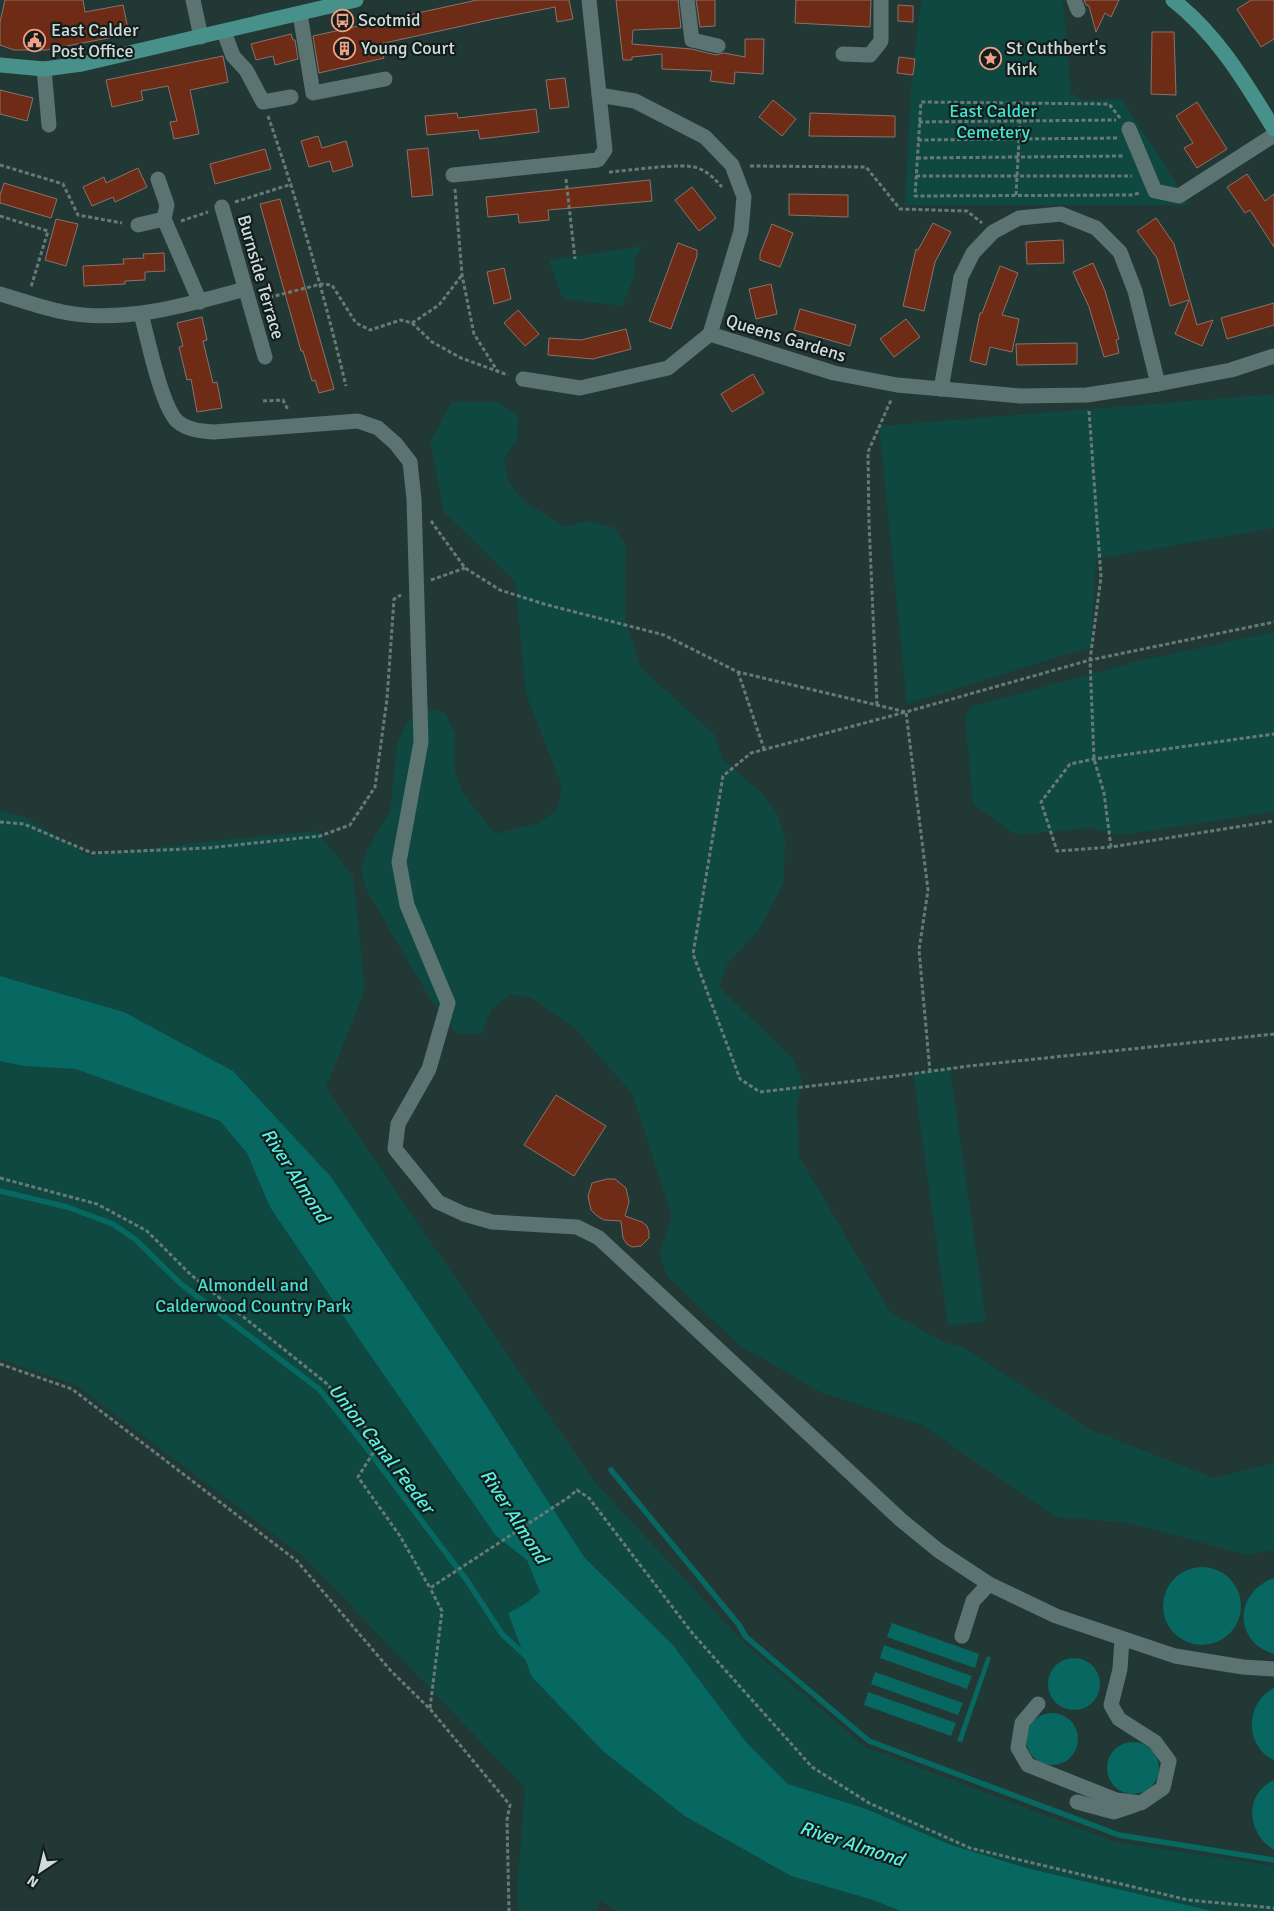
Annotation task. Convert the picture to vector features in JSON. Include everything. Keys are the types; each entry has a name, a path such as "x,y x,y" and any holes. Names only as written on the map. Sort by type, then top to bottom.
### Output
{"main road":[{"path":"0,65 44,69 82,64 356,0"},
{"path":"1173,0 1211,35 1240,73 1274,129"}],"street":[{"path":"193,0 201,37"},
{"path":"453,175 598,160 605,150 589,0"},
{"path":"687,0 692,40 718,46"},
{"path":"843,54 870,55 881,41 881,0"},
{"path":"300,14 313,93 385,79"},
{"path":"224,32 233,56 246,70 263,102 291,97"},
{"path":"44,69 49,124"},
{"name":"Queens Gardens","path":"599,95 635,101 705,138 732,166 744,197 741,231 710,334 834,373 897,385 1020,396 1087,395 1158,384 1231,370 1274,356"},
{"path":"1131,134 1155,191 1179,196 1274,135"},
{"path":"158,179 167,205 164,219 200,302"},
{"name":"Burnside Terrace","path":"222,207 264,357"},
{"path":"941,390 961,277 974,253 993,232 1019,218 1061,214 1096,228 1120,252 1132,283 1158,384"},
{"path":"138,225 164,219"},
{"path":"0,294 63,312 88,315 142,314 200,302 247,296"},
{"path":"142,314 166,406 178,422 193,430 214,432 358,421 378,428 396,444 410,462 414,498 421,742 399,862 406,905 448,1003 429,1069 398,1124 395,1148 438,1202 464,1214 492,1222 577,1227 599,1238 901,1520 939,1551 989,1584 1056,1616 1176,1656 1274,1669"},
{"path":"523,379 580,388 668,368 710,334"},
{"path":"962,1636 973,1601 989,1584"},
{"path":"1077,1802 1114,1812 1141,1803 1163,1788 1169,1762 1155,1742 1119,1719 1111,1705 1120,1669 1122,1639"},
{"path":"1038,1704 1022,1723 1018,1748 1028,1765 1116,1800 1141,1803"}],"path":[{"path":"263,102 292,184 321,284 346,386"},
{"path":"919,122 1121,120 1109,104 921,102 919,122 915,196 1130,195 1155,191"},
{"path":"1016,195 1021,103"},
{"path":"918,140 1019,139 1131,134"},
{"path":"917,158 1139,156"},
{"path":"598,160 608,172 671,166 697,167 714,177 725,191"},
{"path":"565,164 575,260"},
{"path":"0,165 63,184 78,215 138,225"},
{"path":"732,166 866,167 900,209 967,211 993,232"},
{"path":"453,175 462,275 474,334 498,373"},
{"path":"916,176 1148,175"},
{"path":"0,216 48,231 27,302"},
{"path":"412,323 439,305 462,275"},
{"path":"247,296 321,284 332,285 356,323 370,330 401,320 412,323 432,342 461,358 498,373 523,379"},
{"path":"877,704 868,523 868,452 897,385"},
{"path":"1087,395 1101,577 1090,660 1094,759 1104,793 1111,848"},
{"path":"263,401 283,400 295,427"},
{"path":"414,498 465,568 500,590 544,604 664,635 738,672 906,712"},
{"path":"0,822 24,824 92,853 208,848 320,836 350,825 375,787 388,699 394,599 416,585 465,568"},
{"path":"1274,622 1090,660 751,753 723,776 693,954 740,1079 760,1092 1274,1034"},
{"path":"738,672 764,749"},
{"path":"906,712 928,890 919,950 930,1072"},
{"path":"1274,734 1070,764 1042,802 1058,851 1111,848 1274,821"},
{"path":"0,1178 97,1204 147,1231 191,1275 326,1383 375,1438 375,1450 358,1477 400,1536 442,1611 430,1709"},
{"path":"0,1364 72,1389 297,1561 391,1671 430,1709 510,1805 507,1820 509,1911"},
{"path":"430,1588 577,1490 588,1498 693,1634 812,1767 868,1803 970,1848 1188,1900 1274,1908"}],"green space":[{"name":"East Calder Cemetery","path":"921,0 1063,0 1071,92 1082,100 1122,99 1190,205 905,205 911,88"},
{"path":"643,246 634,259 635,275 622,306 566,299 561,295 549,260"},
{"path":"1274,395 1274,528 1096,559 1091,647 907,704 879,426"},
{"path":"452,402 498,402 518,416 517,441 504,459 509,483 525,502 565,527 585,521 613,527 626,546 625,620 641,668 715,735 723,759 763,794 777,813 785,838 784,883 759,930 728,963 719,987 793,1059 802,1081 797,1106 799,1156 890,1312 941,1341 965,1348 1089,1429 1214,1478 1274,1463 1274,1550 1247,1555 1129,1523 1056,1517 922,1425 822,1393 739,1345 667,1276 659,1255 672,1216 632,1093 574,1028 532,998 509,994 491,1011 482,1034 457,1034 429,997 367,891 361,871 367,850 390,811 397,744 406,724 422,708 444,712 455,734 455,771 463,793 495,834 539,823 557,810 562,787 526,694 515,582 444,512 430,442"},
{"path":"1274,632 1274,812 1121,835 1090,828 1016,835 973,804 965,718 970,707 1142,660"},
{"name":"Almondell and Calderwood Country Park","path":"0,811 23,816 89,856 193,843 316,831 353,875 365,990 326,1088 594,1481 744,1643 865,1747 1116,1842 1274,1866 1274,1911 1121,1911 686,1817 790,1876 873,1900 900,1911 615,1911 600,1899 597,1911 518,1911 517,1888 525,1788 304,1557 76,1385 0,1359 0,1007 124,1012 0,976"},
{"path":"950,1068 986,1321 948,1326 913,1073"}],"water":[{"name":"River Almond","path":"0,976 124,1012 233,1071 331,1177 478,1393 584,1557 672,1644 746,1742 788,1784 866,1809 951,1845 1026,1868 1212,1911 900,1911 873,1900 791,1876 686,1817 603,1751 532,1677 508,1613 525,1604 540,1592 527,1560 496,1536 359,1339 270,1207 247,1153 220,1121 76,1069 25,1066 0,1061"},
{"path":"1202,1567 1217,1570 1230,1578 1238,1591 1241,1606 1238,1621 1230,1634 1217,1642 1202,1645 1187,1642 1174,1634 1166,1621 1163,1606 1166,1591 1174,1578 1187,1570"},
{"path":"1274,1578 1274,1654 1261,1648 1251,1639 1245,1628 1244,1617 1246,1605 1251,1594 1261,1585"},
{"path":"892,1623 979,1654 975,1668 887,1637"},
{"path":"884,1645 972,1676 967,1689 880,1658"},
{"path":"987,1656 991,1658 962,1742 957,1741"},
{"path":"1074,1658 1084,1660 1092,1666 1098,1674 1100,1684 1098,1694 1092,1702 1084,1708 1074,1710 1064,1708 1056,1702 1050,1694 1048,1684 1050,1674 1056,1666 1064,1660"},
{"path":"875,1672 963,1703 958,1715 871,1684"},
{"path":"1274,1688 1274,1760 1264,1754 1257,1745 1253,1735 1252,1724 1253,1714 1258,1703 1264,1695"},
{"path":"868,1692 956,1723 951,1736 864,1705"},
{"path":"1052,1713 1062,1715 1070,1721 1076,1729 1078,1739 1076,1749 1070,1757 1062,1763 1052,1765 1042,1763 1034,1757 1028,1749 1026,1739 1028,1729 1034,1721 1042,1715"},
{"path":"1133,1742 1143,1744 1151,1750 1157,1758 1159,1768 1157,1778 1151,1786 1143,1792 1133,1794 1123,1792 1115,1786 1109,1778 1107,1768 1109,1758 1115,1750 1123,1744"},
{"path":"1274,1780 1274,1850 1258,1834 1252,1814 1253,1804 1257,1795 1264,1786"}],"building":[{"path":"5,0 83,0 85,12 123,5 129,34 46,50 14,50 0,45 0,22"},
{"path":"477,0 569,0 573,19 557,22 555,7 494,19 380,44 384,58 319,73 313,36"},
{"path":"616,0 678,0 681,28 633,30 632,44 691,49 716,55 724,53 745,57 745,39 764,39 763,74 735,72 734,84 710,81 712,71 662,69 662,54 632,57 632,60 623,60"},
{"path":"696,0 715,0 715,26 700,27"},
{"path":"796,0 871,0 870,27 795,23"},
{"path":"1084,0 1119,0 1111,17 1105,13 1096,32 1089,6 1086,5"},
{"path":"1251,0 1274,0 1274,39 1261,47 1237,9"},
{"path":"898,5 913,6 913,22 898,21"},
{"path":"1152,32 1174,32 1176,95 1151,94"},
{"path":"291,34 293,40 295,40 298,59 275,65 273,56 256,60 251,44"},
{"path":"223,56 228,82 190,90 199,134 174,139 170,122 177,121 168,86 141,91 143,100 112,107 106,80"},
{"path":"899,57 915,59 913,75 897,73"},
{"path":"565,78 569,107 550,109 546,80"},
{"path":"0,90 33,98 27,121 0,114"},
{"path":"773,100 796,119 782,136 759,117"},
{"path":"1197,102 1227,149 1197,168 1184,148 1193,143 1176,116"},
{"path":"536,109 539,132 480,139 478,130 427,135 425,116 457,113 458,118"},
{"path":"810,113 895,116 895,137 809,136"},
{"path":"318,136 322,148 346,141 353,166 333,172 330,161 309,167 301,141"},
{"path":"428,148 433,195 412,197 407,150"},
{"path":"265,149 271,169 215,184 210,164"},
{"path":"138,168 147,187 115,202 113,197 92,206 83,187 104,177 106,183"},
{"path":"1247,174 1265,201 1274,194 1274,247 1250,210 1245,213 1227,187"},
{"path":"650,180 652,201 548,210 549,220 519,223 518,214 488,217 486,197"},
{"path":"4,183 57,199 51,218 0,203 0,195"},
{"path":"692,187 716,218 699,231 675,200"},
{"path":"789,194 848,195 848,217 789,215"},
{"path":"280,199 334,389 319,393 315,380 312,381 303,351 301,351 260,204"},
{"path":"1156,218 1174,244 1197,325 1213,320 1202,346 1175,334 1189,300 1170,306 1157,258 1137,231"},
{"path":"56,219 78,224 66,266 45,260"},
{"path":"933,223 951,232 935,262 924,311 903,306 916,249 918,250"},
{"path":"772,224 793,233 780,267 760,260 760,254"},
{"path":"1063,240 1064,263 1027,264 1026,242"},
{"path":"678,243 697,250 697,256 671,329 649,321"},
{"path":"164,253 165,271 145,272 145,280 125,281 125,284 84,286 83,266 124,264 123,259 144,258 143,254"},
{"path":"1093,263 1105,291 1119,339 1116,340 1119,353 1104,357 1089,307 1073,272"},
{"path":"1000,266 1018,273 1002,315 1019,319 1012,352 990,347 986,365 970,361 980,313 982,313"},
{"path":"504,268 511,299 494,304 487,272"},
{"path":"771,284 777,314 756,319 749,289"},
{"path":"1274,303 1274,325 1227,339 1221,318"},
{"path":"800,309 856,325 850,346 794,330"},
{"path":"518,310 539,334 525,346 504,323"},
{"path":"202,317 207,340 203,341 213,383 217,382 222,408 197,412 191,379 187,380 179,347 183,346 177,323"},
{"path":"906,319 920,337 894,357 880,339"},
{"path":"626,329 631,349 593,359 548,355 549,338 581,340"},
{"path":"1077,343 1077,364 1017,365 1016,344"},
{"path":"753,374 764,393 732,412 721,394"},
{"path":"556,1095 606,1126 574,1176 524,1145"},
{"path":"615,1179 626,1188 629,1202 625,1216 642,1222 647,1226 649,1238 641,1246 632,1247 627,1244 623,1238 621,1221 604,1220 591,1210 588,1196 592,1183"}],"waterway":[{"name":"Union Canal Feeder","path":"0,1191 67,1207 113,1224 136,1240 181,1284 319,1389 359,1438 468,1582 502,1634 529,1659"},
{"path":"611,1470 739,1625 746,1637 869,1741 1119,1835 1274,1860"}],"place":[{"name":"Scotmid","path":"342,20"},
{"name":"East Calder Post Office","path":"35,40"},
{"name":"Young Court","path":"345,48"},
{"name":"St Cuthbert's Kirk","path":"990,58"}]}
